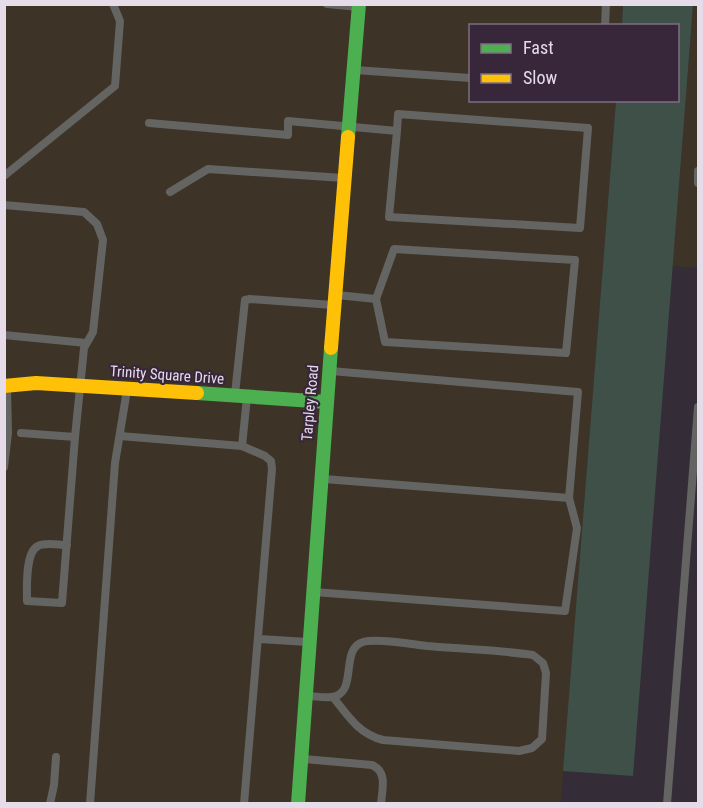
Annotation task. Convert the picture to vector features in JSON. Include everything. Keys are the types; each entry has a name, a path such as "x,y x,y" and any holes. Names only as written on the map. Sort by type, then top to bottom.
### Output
{"street":[{"name":"Tarpley Road","path":"298,804 321,478 359,6"},
{"name":"Trinity Square Drive","path":"6,386 36,383 79,385 327,402"}],"lane":[{"path":"4,176 115,86 120,21 113,4"},
{"path":"327,4 359,6"},
{"path":"605,24 606,4"},
{"path":"354,70 469,78"},
{"path":"398,114 588,128 580,228 389,218 397,131 398,114"},
{"path":"149,123 288,135 288,120 397,131"},
{"path":"170,192 208,169 345,178"},
{"path":"699,171 699,183"},
{"path":"4,205 84,212 97,224 103,240 93,332 86,343 79,385 67,545 62,603 27,601 29,560 36,546 67,545"},
{"path":"394,249 575,260 566,353 385,342 376,299 394,249"},
{"path":"242,446 241,396 245,300 376,299"},
{"path":"4,335 86,343"},
{"path":"314,592 565,611 577,528 569,498 578,392 330,371"},
{"path":"4,467 6,386"},
{"path":"90,804 115,463 127,388"},
{"path":"667,804 699,407"},
{"path":"21,433 75,437"},
{"path":"120,436 242,446 265,456 270,461 272,469 244,804"},
{"path":"321,478 569,498"},
{"path":"259,639 310,642"},
{"path":"306,696 333,697 342,692 348,679 351,652 363,641 533,655 543,663 546,673 542,739 532,748 519,751 371,737 354,724 333,697"},
{"path":"50,804 56,757"},
{"path":"302,758 377,767 383,775 381,804"}],"shaded area":[{"path":"5,5 623,5 622,24 469,24 469,102 616,102 561,803 5,804"},
{"path":"693,5 698,5 698,268 672,266"}],"green space":[{"path":"623,5 693,5 633,776 563,771 616,102 679,102 679,24 622,24"}],"traffic: fast":[{"path":"348,137 359,4"},
{"path":"298,804 331,348"},
{"path":"197,393 327,402"}],"traffic: slow":[{"path":"331,348 348,137"},
{"path":"4,386 36,383 197,393"}]}
